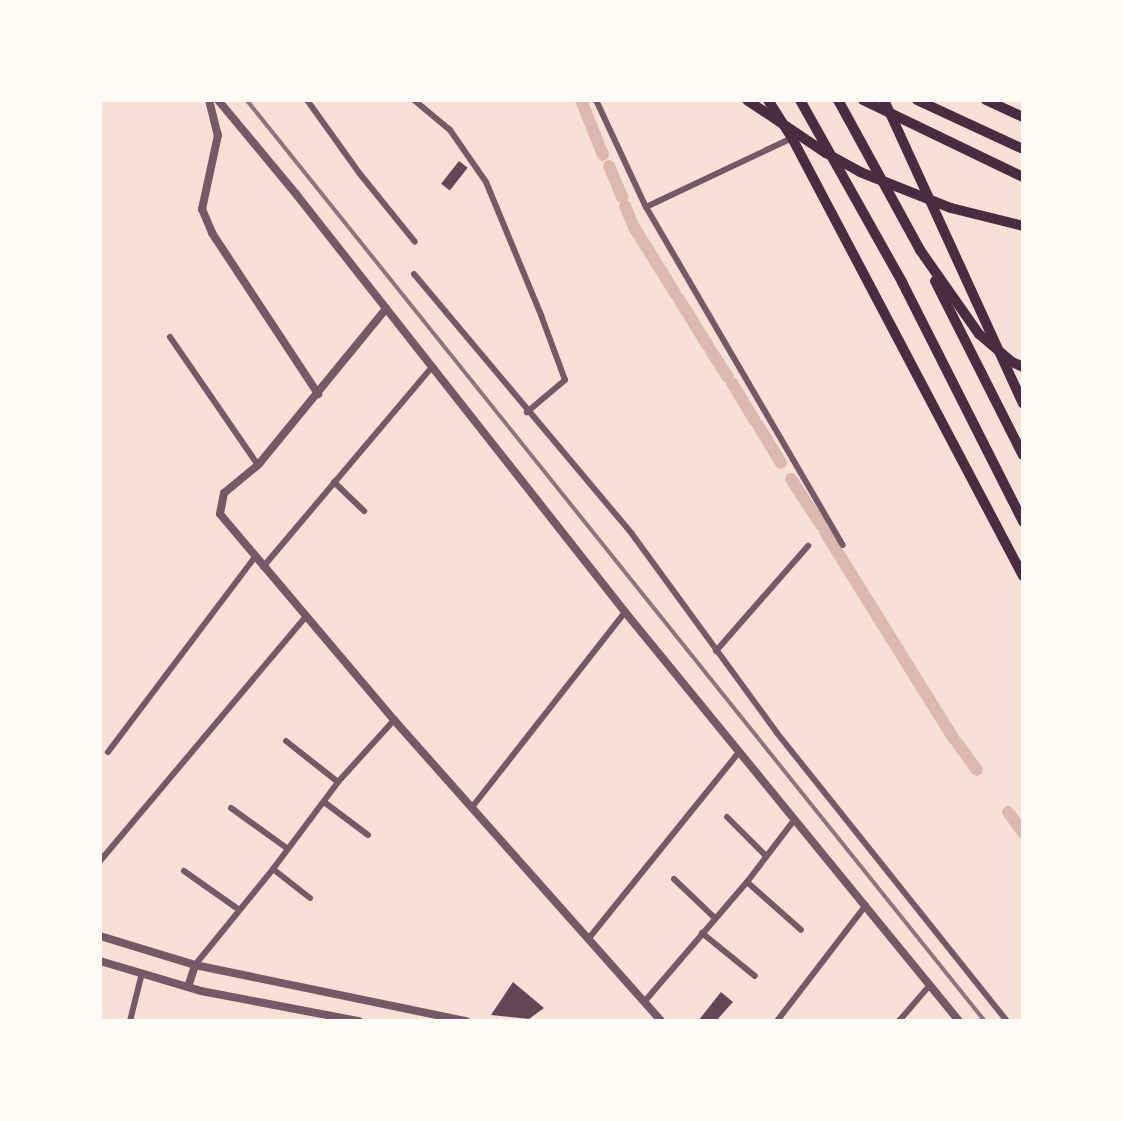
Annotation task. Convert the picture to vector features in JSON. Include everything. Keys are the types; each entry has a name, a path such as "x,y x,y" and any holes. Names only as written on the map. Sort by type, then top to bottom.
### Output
{"highway":[{"path":"747,100 826,153 860,172 951,208 1023,226"},
{"path":"768,100 792,138 1023,576"},
{"path":"800,100 902,282 1023,522"},
{"path":"838,100 920,250 1023,455"},
{"path":"863,100 1023,177"},
{"path":"884,100 1023,404"},
{"path":"917,100 1023,149"},
{"path":"986,100 1023,115"},
{"path":"1003,100 1023,115"},
{"path":"920,250 979,334 1012,362 1023,367"}],"street":[{"path":"209,100 218,135 202,209 212,233 318,394"},
{"path":"218,100 385,310 433,366 625,612 960,1021"},
{"path":"307,100 360,174 415,242"},
{"path":"414,100 450,130 486,181 564,378 564,383 527,411"},
{"path":"596,100 646,207 843,545"},
{"path":"646,207 792,138"},
{"path":"414,274 632,534 777,733 1007,1021"},
{"path":"385,310 258,465 224,493 219,507 225,522 254,558 661,1021"},
{"path":"170,337 258,465"},
{"path":"263,567 433,366"},
{"path":"334,482 364,511"},
{"path":"716,651 808,546"},
{"path":"108,752 254,558"},
{"path":"473,806 625,612"},
{"path":"100,861 306,616"},
{"path":"188,987 195,965 238,909 273,869 338,782 394,720"},
{"path":"286,741 338,782"},
{"path":"589,938 740,752"},
{"path":"324,802 368,835"},
{"path":"231,808 288,849"},
{"path":"727,817 765,856"},
{"path":"645,1001 747,882 795,819"},
{"path":"273,869 310,898"},
{"path":"184,871 238,909"},
{"path":"674,879 715,918"},
{"path":"747,882 801,930"},
{"path":"777,1021 866,905"},
{"path":"702,933 755,976"},
{"path":"100,936 195,965 466,1021"},
{"path":"100,961 188,987 359,1021"},
{"path":"130,1021 142,973"},
{"path":"899,1021 930,985"}],"building":[{"path":"459,161 468,168 450,191 441,184"},
{"path":"513,982 544,1008 529,1019 491,1015"},
{"path":"721,992 733,1002 716,1021 698,1021"}],"waterway":[{"path":"581,100 603,155"},
{"path":"609,166 622,197"},
{"path":"625,206 634,227 675,293"},
{"path":"679,299 708,346"},
{"path":"711,351 728,377"},
{"path":"732,383 755,421"},
{"path":"758,425 781,463"},
{"path":"791,479 821,525"},
{"path":"825,532 954,739"},
{"path":"958,744 977,770"},
{"path":"1008,812 1023,833"}],"railway":[{"path":"247,100 985,1021"}]}
